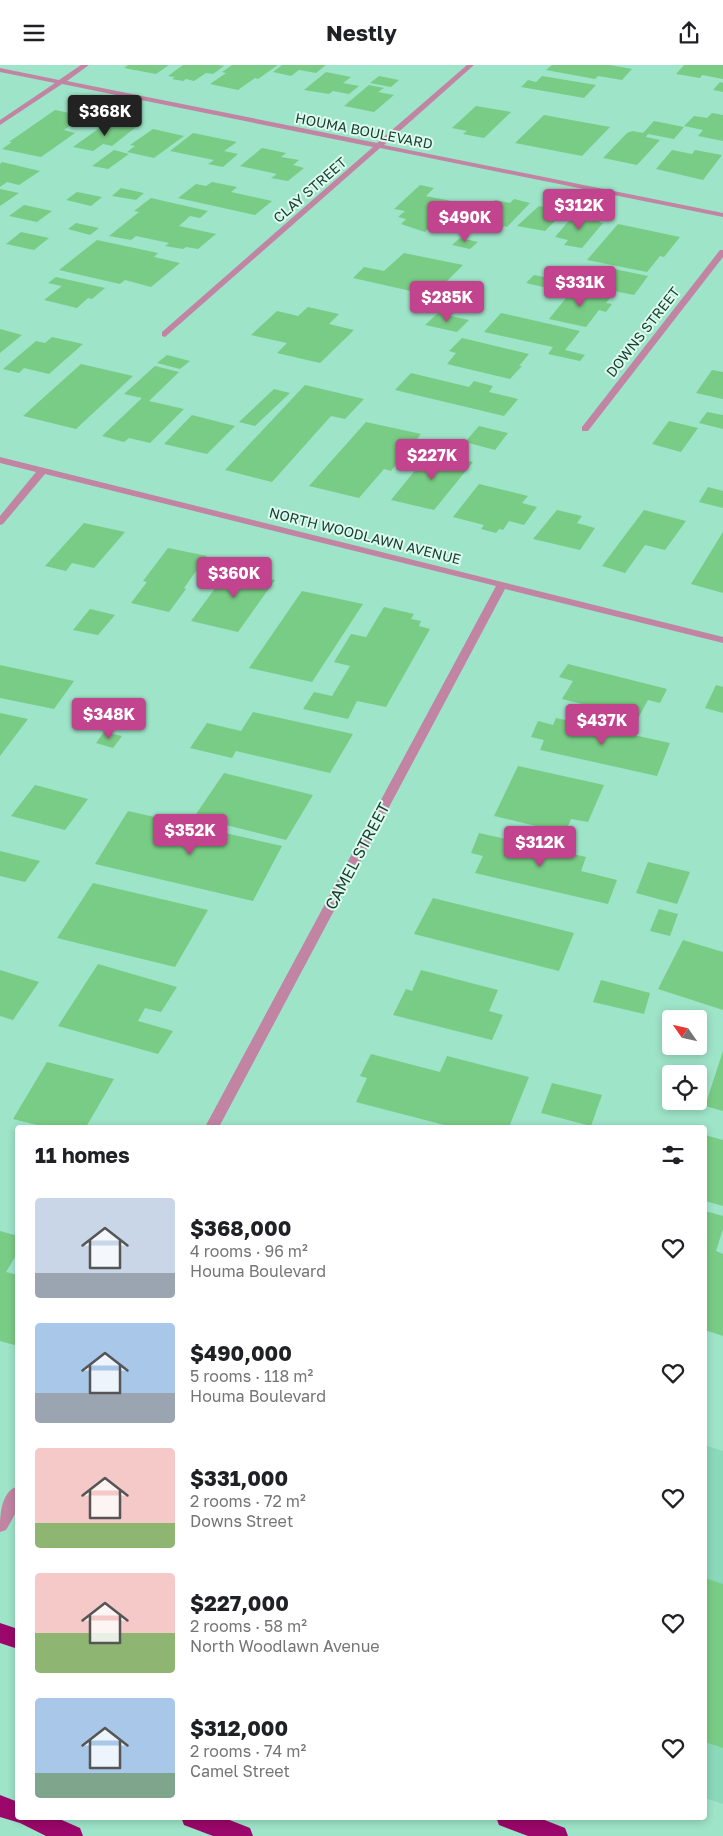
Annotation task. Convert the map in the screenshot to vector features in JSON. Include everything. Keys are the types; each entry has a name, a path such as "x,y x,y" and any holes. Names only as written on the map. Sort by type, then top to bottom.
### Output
{"highway":[{"path":"0,1633 15,1638"},
{"path":"35,1820 72,1836"},
{"path":"200,1820 242,1836"},
{"path":"514,1820 557,1836"}],"street":[{"path":"0,123 86,65"},
{"name":"CLAY STREET","path":"165,334 471,65"},
{"name":"HOUMA BOULEVARD","path":"0,70 723,215"},
{"name":"DOWNS STREET","path":"585,429 723,252"},
{"name":"NORTH WOODLAWN AVENUE","path":"0,460 723,640"},
{"path":"0,522 42,471"},
{"name":"CAMEL STREET","path":"213,1125 502,584"},
{"path":"0,1525 15,1498"}],"shaded area":[{"path":"707,1446 723,1451 723,1804 707,1799"}],"building":[{"path":"128,65 169,65 156,74 124,68"},
{"path":"183,65 224,66 213,74 206,73 194,81 172,79 175,77 168,76"},
{"path":"232,65 278,65 238,90 210,84 226,73 222,72"},
{"path":"282,65 326,65 316,73 299,70 291,76 273,72"},
{"path":"552,65 610,65 632,69 622,80 598,76 595,79 546,70"},
{"path":"684,65 723,65 723,79 702,75 700,78 676,74"},
{"path":"326,72 351,77 343,83 359,86 349,94 333,91 329,94 304,90"},
{"path":"379,76 399,80 391,87 370,83"},
{"path":"542,76 596,85 584,98 521,87 528,80 536,82"},
{"path":"720,82 723,83 723,92 713,90"},
{"path":"369,85 384,88 378,92 394,95 374,112 344,106"},
{"path":"476,106 511,112 484,138 463,134 467,131 452,128"},
{"path":"55,110 84,116 78,120 86,122 82,124 74,123 64,130 75,133 41,157 2,149 12,142 9,142"},
{"path":"712,113 723,115 723,141 698,136 703,130 684,126 694,116 707,118"},
{"path":"544,115 610,127 582,156 515,143"},
{"path":"654,121 684,127 674,139 648,134 646,137 660,140 637,165 603,158 627,133 632,131 643,133"},
{"path":"120,123 136,127 112,146 103,144 93,151 73,147 105,124 116,126"},
{"path":"153,129 184,136 154,158 127,152 135,146 130,145"},
{"path":"193,133 237,142 224,151 238,154 223,167 208,164 214,160 170,151"},
{"path":"262,148 286,153 281,157 299,160 293,165 304,168 288,181 271,178 277,174 240,166"},
{"path":"114,150 129,154 108,169 92,166"},
{"path":"672,150 692,154 695,150 722,155 703,180 656,169"},
{"path":"2,162 40,171 19,185 7,182 0,187 0,164"},
{"path":"212,182 237,187 231,192 272,201 255,215 178,198 196,184 206,186"},
{"path":"420,185 434,188 426,196 456,202 425,232 401,224 406,219 398,217 405,211 394,209"},
{"path":"121,188 144,193 136,200 112,196"},
{"path":"0,189 19,193 0,206"},
{"path":"77,192 102,197 91,206 66,200"},
{"path":"151,198 208,211 200,218 190,216 179,226 216,234 198,249 165,246 169,243 136,236 131,240 109,236 139,212 134,211"},
{"path":"514,199 530,203 507,227 504,226 498,233 467,228 495,200 510,203"},
{"path":"24,205 52,211 37,222 9,216"},
{"path":"539,206 550,208 548,211 562,214 545,231 517,226"},
{"path":"573,216 588,219 591,216 602,218 599,222 603,223 582,248 564,245 568,240 555,237"},
{"path":"76,223 99,228 90,235 68,229"},
{"path":"618,224 680,237 664,257 660,256 647,272 587,260"},
{"path":"21,232 49,238 34,250 6,244"},
{"path":"460,238 478,242 470,249 452,245"},
{"path":"97,240 158,253 154,257 180,263 151,287 125,280 120,284 59,270"},
{"path":"404,253 463,265 447,281 453,282 447,288 441,287 433,296 353,278 364,267 384,271"},
{"path":"614,269 648,276 634,295 599,288"},
{"path":"534,275 564,281 556,290 526,283"},
{"path":"56,277 105,288 92,299 88,298 77,308 44,300 62,286 48,283"},
{"path":"567,289 610,298 606,303 612,304 606,312 599,310 586,327 549,319 566,298 560,297"},
{"path":"308,307 339,314 329,324 354,330 320,363 277,353 287,343 251,335 277,311 298,316"},
{"path":"438,313 469,320 457,332 425,325"},
{"path":"501,313 580,331 565,350 585,355 580,361 548,354 553,347 484,332"},
{"path":"0,329 22,335 0,353"},
{"path":"52,337 83,344 49,374 24,368 19,373 3,369 36,341 45,343"},
{"path":"462,338 529,354 519,366 522,366 510,379 447,364 456,353 449,351"},
{"path":"167,355 190,361 180,369 157,363"},
{"path":"81,364 133,376 76,429 23,416"},
{"path":"155,366 179,372 149,401 184,409 150,443 129,438 124,442 102,436 142,398 124,394"},
{"path":"712,370 723,372 723,399 696,393"},
{"path":"411,373 469,387 474,381 493,386 489,392 518,399 504,416 395,390"},
{"path":"305,385 364,399 345,419 331,416 272,482 225,470"},
{"path":"274,389 290,393 255,426 239,422"},
{"path":"707,412 723,415 723,429 699,423"},
{"path":"192,415 235,426 207,454 164,444"},
{"path":"669,421 698,428 681,452 652,444"},
{"path":"366,422 421,434 391,471 384,469 359,498 309,486"},
{"path":"479,426 508,433 495,450 465,442"},
{"path":"430,452 473,462 434,510 391,500"},
{"path":"479,484 528,496 522,503 537,507 524,525 509,521 503,530 499,529 496,533 481,529 484,525 453,517"},
{"path":"708,487 723,491 723,508 699,502"},
{"path":"557,510 582,516 577,523 595,528 580,550 533,539"},
{"path":"644,510 686,521 665,550 645,545 625,573 602,566"},
{"path":"84,523 125,532 94,568 72,563 66,571 45,566"},
{"path":"723,532 723,593 691,584"},
{"path":"168,548 207,556 169,612 131,603 147,582 143,581"},
{"path":"233,564 260,569 255,576 275,580 238,632 191,621"},
{"path":"302,591 363,604 312,682 249,668"},
{"path":"384,607 414,614 411,619 421,621 419,626 430,629 386,707 357,701 348,719 303,709 314,692 332,696 350,666 334,662 351,634 366,637"},
{"path":"90,609 115,615 98,635 73,630"},
{"path":"568,664 667,689 660,703 648,700 638,718 562,699 573,681 559,677"},
{"path":"0,665 74,681 54,709 0,698"},
{"path":"716,685 723,687 723,713 705,708"},
{"path":"253,712 353,734 330,773 236,751 232,758 190,748 207,723 241,731"},
{"path":"0,713 28,719 0,756"},
{"path":"556,718 670,743 657,776 540,750 544,740 531,737 538,721 553,725"},
{"path":"104,732 122,736 113,748 96,743"},
{"path":"518,766 604,785 588,822 571,819 565,833 494,816"},
{"path":"224,773 313,795 286,840 194,817"},
{"path":"35,785 88,799 65,830 11,816"},
{"path":"128,811 282,846 253,901 95,864"},
{"path":"479,833 586,857 581,871 617,880 608,904 475,873 483,856 471,853"},
{"path":"0,851 40,861 25,882 0,876"},
{"path":"648,862 690,872 677,904 636,893"},
{"path":"93,883 208,910 175,967 57,938"},
{"path":"433,898 574,933 559,971 414,934"},
{"path":"659,909 678,914 670,936 650,931"},
{"path":"683,940 723,952 723,1010 658,989"},
{"path":"98,964 177,987 161,1012 145,1008 138,1021 173,1031 158,1054 58,1026"},
{"path":"0,970 39,982 13,1020 0,1016"},
{"path":"421,970 498,990 489,1011 503,1015 492,1040 393,1015 406,989 412,991"},
{"path":"601,980 650,993 644,1014 593,1002"},
{"path":"723,1051 723,1111 707,1107 707,1100"},
{"path":"371,1054 440,1072 447,1056 529,1077 510,1125 444,1125 356,1102 367,1078 360,1076"},
{"path":"47,1062 114,1079 87,1125 37,1125 13,1119"},
{"path":"552,1083 602,1095 591,1125 541,1113"},
{"path":"707,1136 723,1140 723,1206 707,1202"},
{"path":"707,1212 723,1216 723,1229 716,1251 723,1254 723,1336 707,1331"},
{"path":"0,1231 15,1235 15,1257 6,1272 15,1274 15,1345 0,1341"},
{"path":"707,1579 723,1584 723,1748 707,1743"}]}
